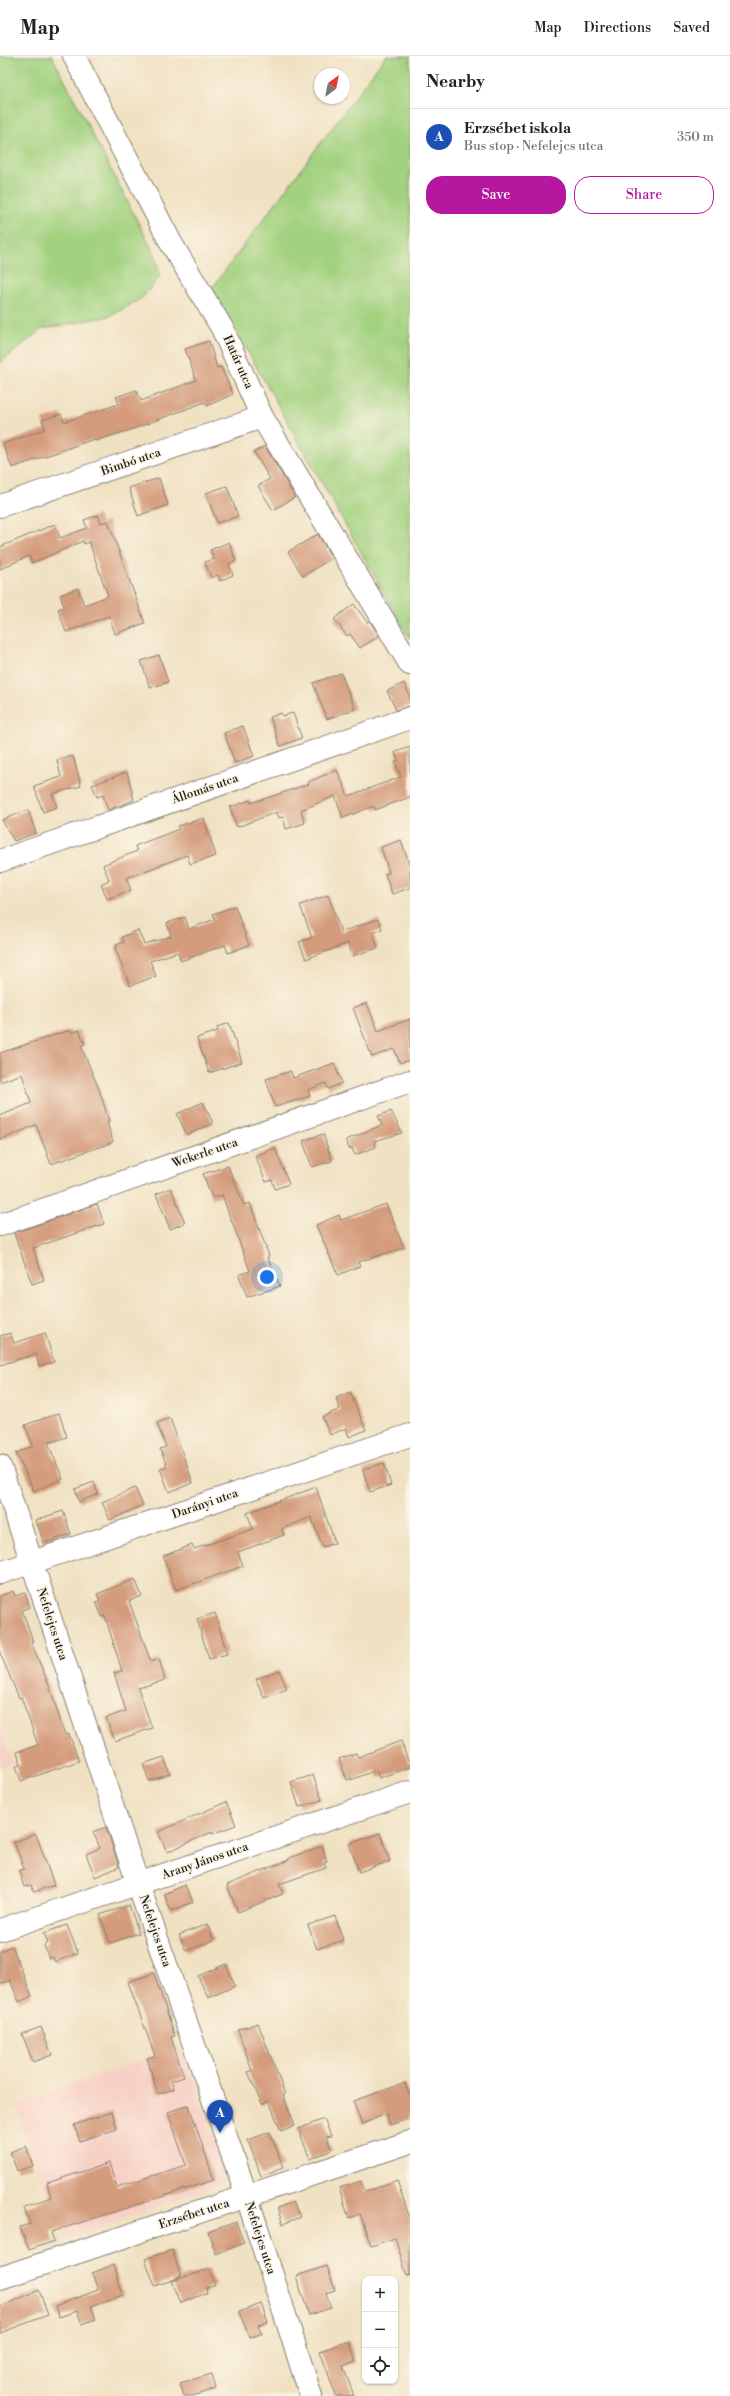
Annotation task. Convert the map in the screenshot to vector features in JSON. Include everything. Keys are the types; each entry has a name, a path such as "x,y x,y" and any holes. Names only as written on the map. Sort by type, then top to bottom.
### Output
{"street":[{"name":"Határ utca","path":"74,56 171,243 222,328 262,417 410,664"},
{"name":"Bimbó utca","path":"0,506 262,417"},
{"name":"Állomás utca","path":"0,861 410,718"},
{"name":"Wekerle utca","path":"0,1225 410,1080"},
{"name":"Darányi utca","path":"0,1573 410,1435"},
{"name":"Nefelejcs utca","path":"0,1466 138,1884 247,2197 311,2396"},
{"name":"Arany János utca","path":"0,1930 410,1792"},
{"name":"Erzsébet utca","path":"0,2278 410,2142"}],"shaded area":[{"path":"0,1727 13,1763 0,1768"},
{"path":"180,2046 229,2181 65,2240 15,2105"}],"green space":[{"path":"0,56 52,56 155,255 160,277 142,298 110,316 42,329 0,363"},
{"path":"386,56 410,56 410,639 212,288"}],"building":[{"path":"209,341 217,368 221,367 233,394 207,406 205,402 133,429 95,441 94,439 12,468 3,444 45,429 42,420 61,414 64,422 119,404 116,397 136,390 141,401 196,380 185,349"},
{"path":"265,446 295,497 273,510 258,486 270,479 254,452"},
{"path":"159,478 168,505 138,516 129,488"},
{"path":"227,486 238,516 217,523 206,493"},
{"path":"98,515 101,523 108,521 145,623 115,634 109,616 66,632 58,609 64,607 60,595 78,588 84,605 108,596 89,542 84,544 83,541 32,563 29,556 0,569 0,547 55,524 60,538 87,528 84,520"},
{"path":"318,534 332,558 303,576 288,552"},
{"path":"229,542 236,561 229,564 233,575 220,581 218,575 211,578 205,562 214,559 210,550"},
{"path":"354,604 367,622 370,621 379,636 360,648 350,634 347,636 334,619"},
{"path":"159,655 168,682 150,688 141,661"},
{"path":"341,673 355,709 327,719 313,683"},
{"path":"404,683 410,696 410,706 396,710 387,691"},
{"path":"281,713 283,716 293,713 302,738 280,746 270,717"},
{"path":"243,726 254,756 235,763 224,733"},
{"path":"410,747 410,797 375,810 374,806 343,818 335,796 301,810 305,823 286,829 283,817 279,818 277,812 237,827 230,807 250,800 251,803 309,784 308,782 337,770 348,796 401,777 395,762 398,761 395,752"},
{"path":"73,756 81,786 52,794 57,807 43,812 34,786 61,777 57,760"},
{"path":"127,772 134,800 108,810 103,795 97,797 92,785"},
{"path":"28,810 36,833 14,841 2,820"},
{"path":"204,818 216,856 190,864 187,855 126,878 131,890 107,899 101,884 109,880 103,865 137,851 135,846 179,829 178,826"},
{"path":"401,840 410,866 410,888 392,894 385,874 389,873 381,847"},
{"path":"328,895 341,932 378,919 382,929 373,933 378,948 352,956 348,943 306,959 299,942 312,938 300,905"},
{"path":"235,906 249,945 228,953 225,945 181,961 178,952 150,961 156,976 130,986 115,948 117,948 116,945 124,942 122,937 138,930 144,944 171,936 167,923 185,917 189,929 215,919 213,914"},
{"path":"367,1003 378,1031 410,1019 410,1060 400,1063 394,1049 372,1057 353,1008"},
{"path":"229,1023 242,1062 209,1073 197,1038 218,1031 217,1027"},
{"path":"70,1030 71,1033 79,1030 85,1044 81,1046 99,1089 109,1121 107,1122 113,1142 51,1164 36,1125 0,1140 0,1116 31,1103 22,1074 0,1082 0,1053"},
{"path":"334,1063 342,1083 328,1089 326,1083 308,1090 310,1096 275,1107 266,1079 291,1071 293,1078"},
{"path":"203,1102 213,1123 187,1135 177,1114"},
{"path":"391,1111 402,1133 374,1141 376,1147 355,1155 352,1148 349,1149 346,1140 382,1125 378,1116"},
{"path":"323,1134 332,1161 312,1167 303,1141"},
{"path":"275,1148 289,1184 275,1189 272,1180 266,1182 255,1156"},
{"path":"228,1166 244,1205 250,1203 269,1256 267,1257 280,1286 247,1297 239,1275 250,1271 222,1195 212,1198 203,1174"},
{"path":"171,1188 185,1223 170,1229 156,1194"},
{"path":"97,1204 104,1224 33,1248 44,1280 32,1284 14,1233"},
{"path":"386,1204 404,1248 358,1262 360,1266 338,1275 316,1225 339,1215 341,1220"},
{"path":"10,1333 14,1343 45,1333 54,1362 39,1366 36,1354 0,1365 0,1336"},
{"path":"350,1392 366,1430 349,1437 346,1428 330,1435 322,1417 340,1409 336,1398"},
{"path":"59,1413 67,1437 48,1443 63,1479 34,1491 16,1453 33,1446 25,1425"},
{"path":"170,1418 193,1483 169,1492 160,1468 167,1466 160,1449 166,1447 157,1423"},
{"path":"384,1463 391,1485 370,1492 363,1470"},
{"path":"94,1482 98,1494 79,1502 75,1489"},
{"path":"316,1487 335,1543 323,1547 311,1517 282,1529 284,1535 238,1552 243,1566 176,1590 163,1556 192,1545 194,1549 253,1529 247,1513"},
{"path":"135,1488 143,1505 110,1520 102,1502"},
{"path":"63,1511 71,1534 44,1543 36,1520"},
{"path":"135,1579 142,1596 129,1601 151,1662 159,1659 165,1680 138,1688 152,1728 115,1741 106,1718 126,1711 114,1673 122,1671 105,1616 102,1617 96,1602 100,1601 97,1594"},
{"path":"13,1591 15,1596 25,1593 30,1607 22,1610 33,1641 31,1642 49,1685 65,1735 69,1734 79,1761 21,1781 16,1766 21,1764 17,1752 38,1745 21,1697 19,1698 0,1653 0,1596"},
{"path":"215,1613 227,1654 209,1659 197,1619"},
{"path":"279,1670 287,1689 264,1698 256,1679"},
{"path":"401,1741 410,1767 379,1778 376,1770 351,1780 351,1778 347,1780 339,1759 356,1753 358,1757"},
{"path":"164,1757 170,1774 149,1781 143,1764"},
{"path":"313,1775 322,1800 299,1807 291,1782"},
{"path":"226,1802 236,1825 212,1834 212,1832 167,1852 158,1832"},
{"path":"106,1827 119,1867 95,1877 86,1854 100,1848 93,1832"},
{"path":"380,1833 390,1861 359,1872 349,1844"},
{"path":"36,1834 54,1885 34,1892 31,1885 24,1887 19,1871 24,1869 14,1842"},
{"path":"322,1846 327,1862 324,1863 326,1868 279,1884 283,1894 238,1912 227,1885 289,1860 289,1858"},
{"path":"185,1885 193,1902 171,1911 164,1894"},
{"path":"129,1905 139,1933 110,1943 100,1915"},
{"path":"335,1916 343,1940 317,1949 308,1925"},
{"path":"207,1924 214,1940 186,1951 179,1935"},
{"path":"67,1925 78,1953 55,1962 53,1957 49,1959 44,1945 48,1943 44,1933"},
{"path":"12,1946 32,1996 19,2002 10,1980 0,1984 0,1951"},
{"path":"226,1964 235,1986 208,1998 198,1976"},
{"path":"154,1973 175,2036 171,2037 184,2077 171,2081 174,2089 158,2094 147,2058 155,2056 128,1982"},
{"path":"258,2023 295,2125 281,2131 269,2101 262,2104 248,2072 252,2071 238,2030"},
{"path":"41,2027 52,2055 33,2062 22,2034"},
{"path":"405,2083 410,2096 410,2118 390,2125 386,2114 362,2124 353,2101"},
{"path":"189,2105 214,2180 51,2232 54,2241 29,2250 20,2227 30,2224 24,2207 51,2197 47,2183 109,2163 117,2187 186,2165 168,2112"},
{"path":"112,2112 117,2129 80,2141 74,2125"},
{"path":"324,2119 331,2136 326,2137 332,2150 310,2159 298,2129"},
{"path":"270,2132 283,2167 261,2176 248,2140"},
{"path":"26,2146 33,2166 17,2171 10,2152"},
{"path":"397,2180 410,2219 410,2275 407,2276 395,2238 371,2246 360,2214 349,2218 339,2188 361,2181 365,2192"},
{"path":"293,2202 300,2217 283,2224 277,2208"},
{"path":"236,2222 244,2243 216,2254 208,2232"},
{"path":"172,2250 181,2277 155,2286 145,2259"},
{"path":"113,2265 123,2295 91,2306 96,2319 82,2324 77,2311 59,2317 55,2306 98,2290 92,2273"},
{"path":"327,2266 335,2290 326,2293 331,2308 309,2315 296,2276"},
{"path":"210,2269 215,2285 206,2288 207,2293 181,2303 172,2281"},
{"path":"39,2290 48,2315 0,2333 0,2307"},
{"path":"261,2304 268,2322 258,2325 262,2333 250,2338 239,2312"},
{"path":"349,2341 356,2362 343,2366 354,2396 336,2396 320,2351"},
{"path":"212,2374 216,2389 192,2396 184,2396 180,2383"}],"place":[{"name":"Erzsébet iskola","path":"220,2133"}]}
